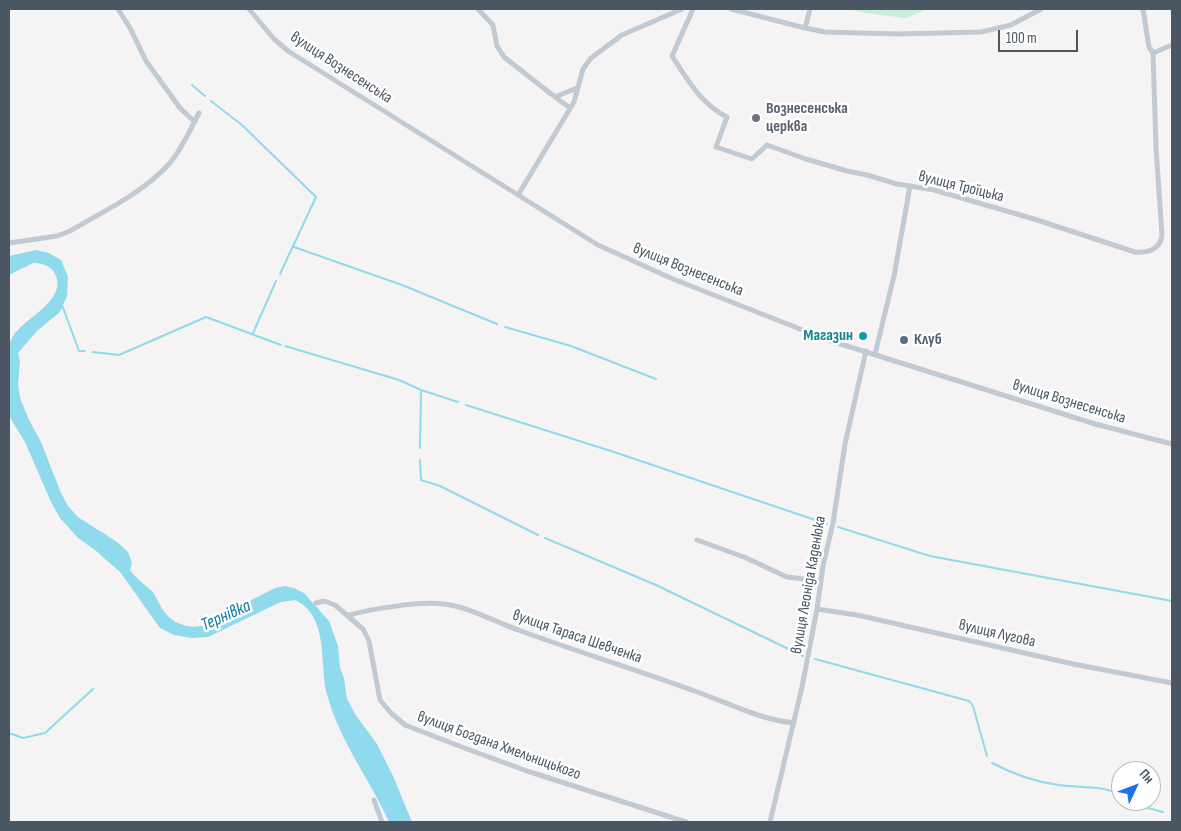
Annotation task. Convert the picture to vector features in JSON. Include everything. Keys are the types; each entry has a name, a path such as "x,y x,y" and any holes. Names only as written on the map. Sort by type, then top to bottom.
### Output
{"street":[{"path":"118,9 130,28 146,61 180,108 194,122"},
{"name":"вулиця Вознесенська","path":"249,9 274,39 288,51 598,245 622,257 819,336 1095,424 1172,444"},
{"path":"478,9 493,25 497,46 504,57 570,108"},
{"path":"518,195 574,102 577,88 587,63 602,48 635,28 682,9"},
{"name":"вулиця Троїцька","path":"693,9 672,56 702,98 718,112 727,116 716,147 752,159 767,145 806,159 910,186 934,190 1034,219 1135,252 1146,252 1152,250 1161,241 1162,235 1156,148 1153,53 1149,47 1143,9"},
{"path":"732,9 805,28 833,32 898,34 981,32 1011,25 1041,9"},
{"path":"805,28 810,9"},
{"path":"1153,53 1172,45"},
{"path":"555,97 577,88"},
{"path":"9,243 57,236 70,231 142,188 170,163 199,113"},
{"path":"875,354 894,276 910,186"},
{"name":"вулиця Леоніда Каденюка","path":"770,822 794,723 817,609 846,444 866,351"},
{"path":"697,540 744,557 787,577 821,581"},
{"name":"вулиця Богдана Хмельницького","path":"316,603 324,601 331,603 349,615 363,628 369,641 380,700 405,724 467,750 686,822"},
{"name":"вулиця Тараса Шевченка","path":"349,615 432,603 453,606 513,629 678,685 756,714 779,721 794,723"},
{"name":"вулиця Лугова","path":"817,609 857,615 1073,664 1172,683"},
{"path":"374,800 382,822"}],"green space":[{"path":"849,9 925,9 906,18"}],"water":[{"name":"Тернівка","path":"36,250 49,253 61,260 68,277 67,296 60,312 37,331 18,353 20,361 18,384 20,398 29,420 41,442 68,506 78,517 117,542 128,552 132,563 130,570 153,592 166,614 179,624 195,627 201,626 275,588 285,586 304,593 329,621 338,646 340,668 344,678 347,699 355,714 377,744 412,822 389,822 339,728 327,694 318,630 314,618 306,608 295,600 281,602 208,637 192,638 174,635 160,628 120,572 78,538 60,518 25,442 9,416 9,345 17,331 47,304 57,289 54,272 42,264 33,263 9,275 9,256"}],"waterway":[{"path":"192,85 205,96"},
{"path":"211,101 242,125 316,197 280,274"},
{"path":"294,247 402,285 497,324"},
{"path":"253,333 276,281"},
{"path":"62,305 79,351 85,351"},
{"path":"93,352 119,355 206,317 281,345"},
{"path":"505,327 571,346 656,379"},
{"path":"285,346 399,380 421,390 458,402"},
{"path":"420,448 421,391"},
{"path":"466,405 614,452 827,524"},
{"path":"420,460 421,480 440,486 538,535"},
{"path":"838,527 930,556 1172,601"},
{"path":"545,538 656,585 803,656"},
{"path":"815,659 969,701 973,706 987,756"},
{"path":"9,733 23,738 45,733 93,689"},
{"path":"992,763 1016,774 1041,782 1099,788 1111,791"}],"place":[{"name":"Вознесенська церква","path":"756,118"},
{"name":"Магазин","path":"863,336"},
{"name":"Клуб","path":"904,340"}]}
